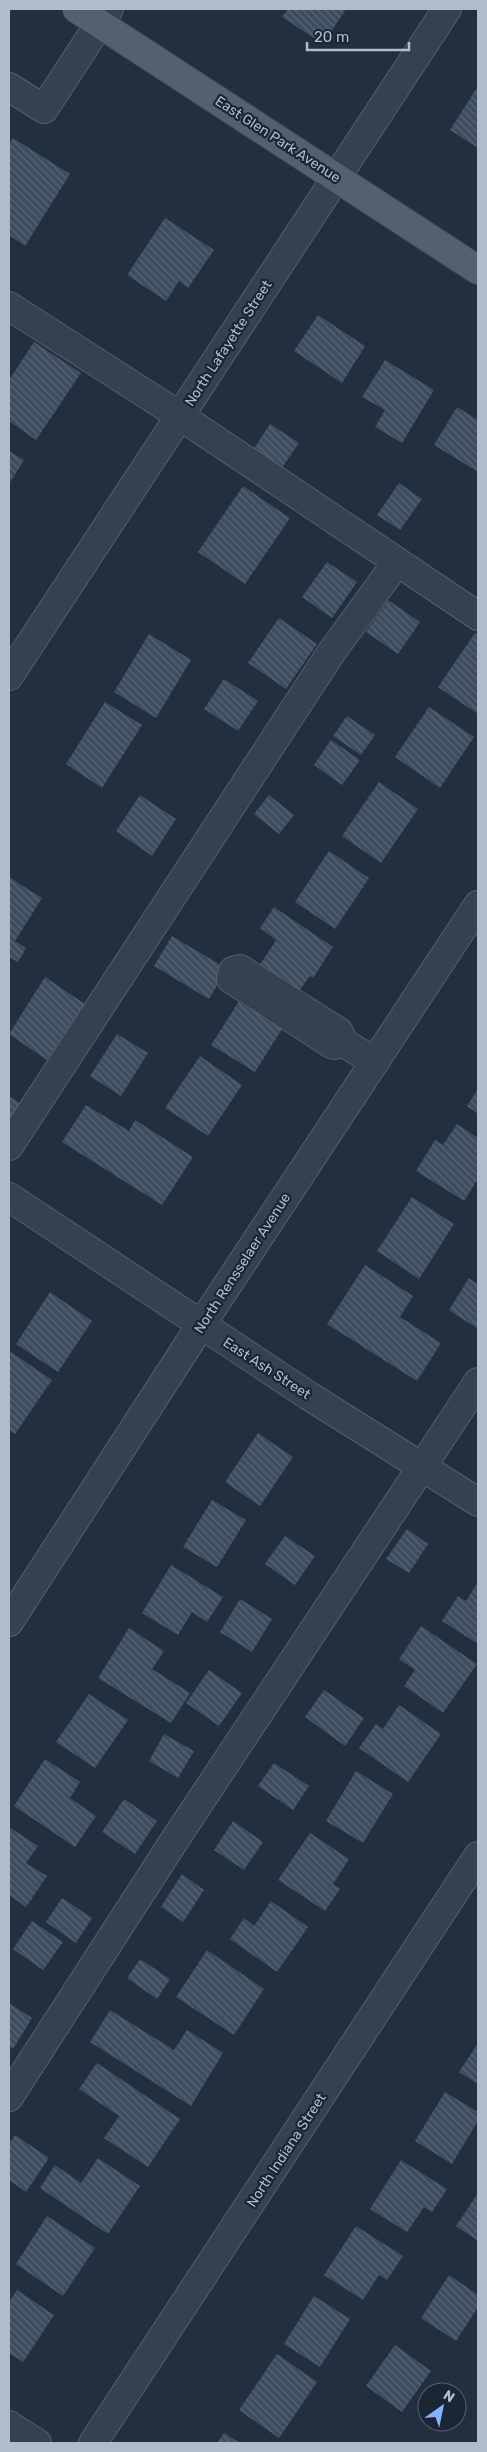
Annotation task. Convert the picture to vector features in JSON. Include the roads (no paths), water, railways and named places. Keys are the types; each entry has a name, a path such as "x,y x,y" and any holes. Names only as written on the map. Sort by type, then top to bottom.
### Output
{"main road":[{"name":"East Glen Park Avenue","path":"95,13 478,270"}],"street":[{"name":"North Lafayette Street","path":"9,676 447,9"},
{"path":"9,87 44,109 95,13"},
{"path":"9,306 180,416 478,616"},
{"path":"9,1146 331,653 397,562"},
{"name":"North Rensselaer Avenue","path":"9,1622 201,1325 478,905"},
{"path":"344,1044 375,1062"},
{"name":"East Ash Street","path":"9,1197 201,1325 478,1502"},
{"path":"9,2097 176,1838 478,1382"},
{"name":"North Indiana Street","path":"93,2443 478,1856"},
{"path":"9,2425 37,2443"}]}
